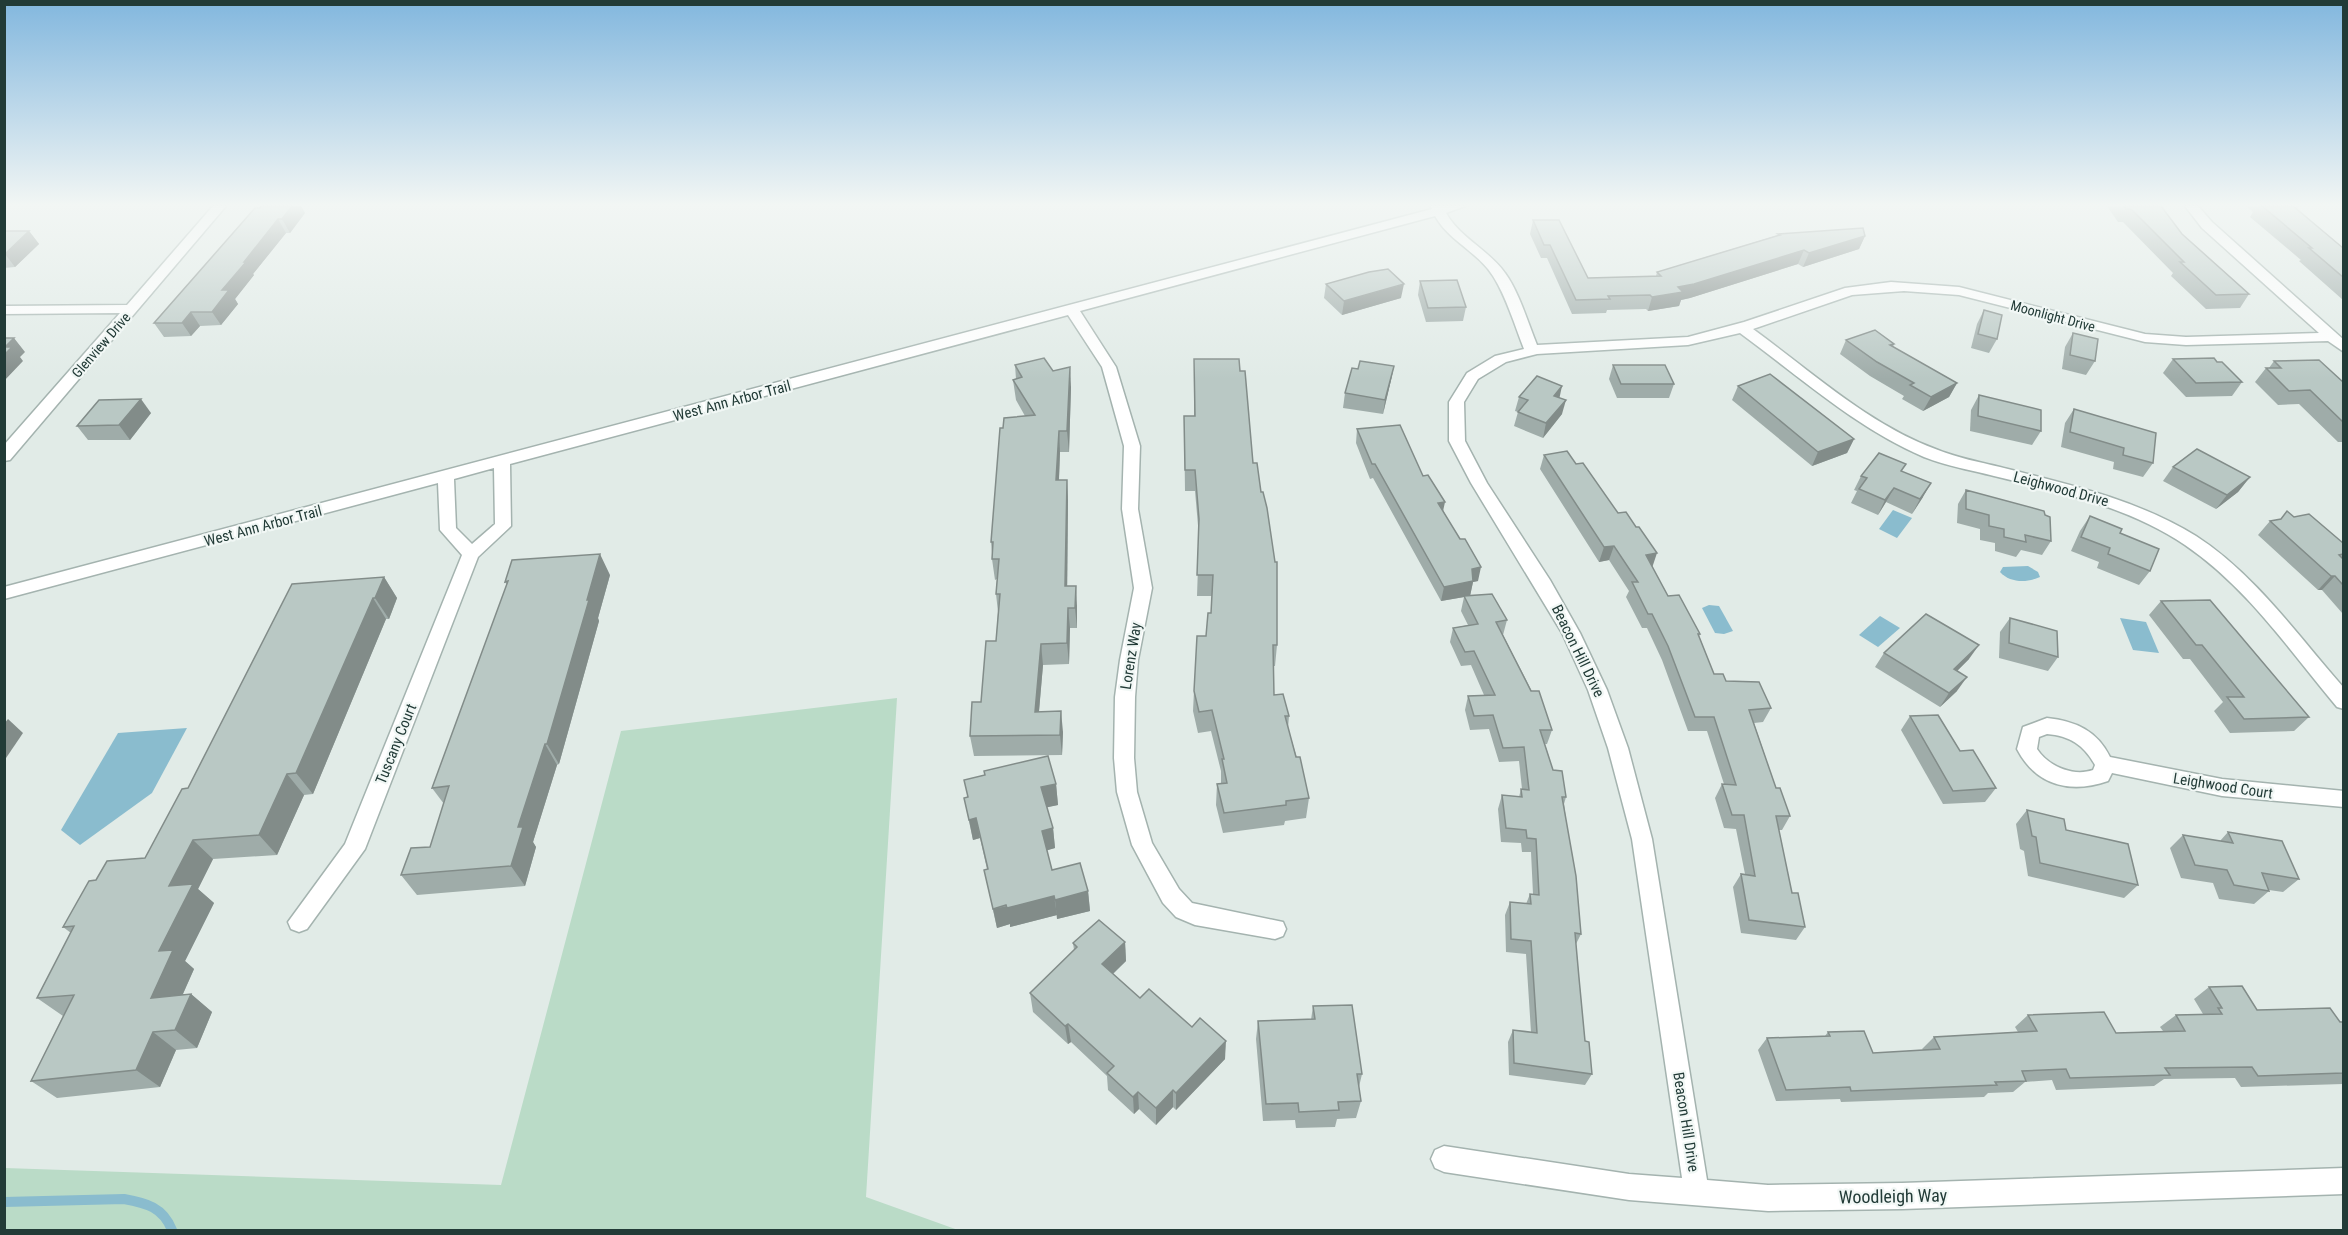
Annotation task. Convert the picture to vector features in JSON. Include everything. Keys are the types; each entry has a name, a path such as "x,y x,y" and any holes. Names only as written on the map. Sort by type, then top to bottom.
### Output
{"street":[{"name":"Glenview Drive","path":"4,456 170,264"},
{"name":"West Ann Arbor Trail","path":"4,593 1240,264"},
{"path":"1490,264 1500,275 1532,350"},
{"path":"2250,264 2343,348"},
{"name":"Moonlight Drive","path":"1532,350 1562,346 1675,343 1705,338 1850,291 1901,286 1959,291 2145,338 2186,340 2331,337"},
{"path":"4,310 131,309"},
{"name":"Lorenz Way","path":"1072,310 1109,367 1132,446 1130,509 1143,588 1129,660 1125,697 1124,758 1127,792 1133,818 1142,844 1171,896 1184,910 1195,915 1275,929"},
{"name":"Leighwood Drive","path":"1742,327 1874,424 1909,444 1961,463 2117,504 2151,518 2193,542 2244,586 2343,702"},
{"name":"Beacon Hill Drive","path":"1532,350 1496,361 1472,377 1457,399 1453,425 1463,453 1574,639 1613,727 1630,781 1642,839 1696,1190"},
{"name":"Tuscany Court","path":"299,922 354,849 471,554 503,526 502,462"},
{"path":"446,477 448,530 471,554"},
{"name":"Leighwood Court","path":"2104,763 2229,788 2293,796 2343,799"},
{"name":"Woodleigh Way","path":"1444,1159 1629,1187 1696,1190 1768,1198 1902,1196 2343,1181"}],"green space":[{"path":"897,698 866,1197 958,1230 5,1230 5,1168 501,1185 621,731"}],"water":[{"path":"1893,510 1912,518 1897,538 1879,529"},
{"path":"2028,566 2038,572 2040,577 2019,581 2004,576 2000,572 2003,567"},
{"path":"1709,605 1719,606 1733,631 1724,634 1715,633 1702,608"},
{"path":"1880,616 1900,628 1878,647 1859,635"},
{"path":"2120,618 2146,622 2159,653 2133,650"},
{"path":"187,728 152,793 80,845 61,830 118,733"}],"building":[{"path":"206,264 245,264 222,290 229,290 212,312 191,312 182,323 154,323"},
{"path":"1559,264 1581,264 1588,278 1661,276 1657,272 1685,264 1760,264 1678,287 1683,292 1652,297 1650,295 1608,296 1610,299 1576,300"},
{"path":"2182,264 2215,264 2249,294 2216,295"},
{"path":"2327,264 2343,264 2343,277"},
{"path":"1388,269 1404,284 1344,301 1326,284 1369,272"},
{"path":"1457,280 1466,307 1428,308 1420,281"},
{"path":"1984,310 2002,315 1997,339 1978,334"},
{"path":"1875,330 1894,344 1890,345 1957,383 1931,397 1910,385 1914,383 1877,362 1846,340"},
{"path":"2073,333 2098,339 2095,361 2070,355"},
{"path":"4,338 14,338 5,347 12,347 4,355"},
{"path":"1044,358 1053,371 1070,367 1067,431 1059,431 1056,480 1067,480 1065,586 1076,586 1075,608 1068,608 1067,643 1041,644 1035,712 1061,711 1060,735 970,736 972,702 981,702 986,641 996,641 1000,594 996,594 999,559 992,559 993,542 991,542 1000,428 1003,428 1004,418 1035,415 1013,380 1022,377 1015,365"},
{"path":"2214,358 2217,362 2222,362 2242,382 2196,383 2173,359"},
{"path":"1194,359 1239,359 1240,371 1245,371 1253,463 1257,463 1275,562 1277,562 1277,645 1273,645 1274,695 1283,694 1289,716 1285,716 1296,757 1300,757 1309,798 1286,801 1286,805 1224,813 1217,784 1227,783 1222,759 1224,759 1212,710 1199,712 1194,691 1197,636 1206,636 1208,613 1211,613 1213,575 1197,575 1199,519 1195,470 1185,470 1184,416 1195,416"},
{"path":"2319,360 2343,382 2343,422 2310,390 2289,391 2266,368 2281,368 2274,361"},
{"path":"1360,361 1394,366 1385,400 1345,393 1352,368 1358,369"},
{"path":"1613,365 1665,365 1674,384 1621,384"},
{"path":"1770,374 1854,439 1818,452 1738,386"},
{"path":"1537,376 1562,386 1554,396 1566,400 1546,423 1518,412 1528,400 1519,397"},
{"path":"1979,395 2041,410 2041,431 1978,416"},
{"path":"141,399 119,425 77,426 99,400"},
{"path":"2074,409 2156,433 2153,463 2123,455 2124,448 2070,432"},
{"path":"1400,425 1423,476 1428,475 1445,502 1438,503 1460,539 1465,539 1481,567 1472,569 1473,581 1444,587 1375,464 1372,464 1357,429"},
{"path":"2197,449 2250,477 2227,495 2173,467"},
{"path":"1567,451 1576,464 1583,463 1618,513 1626,512 1657,553 1646,555 1668,596 1679,595 1700,634 1698,634 1714,674 1723,674 1726,681 1759,682 1771,708 1749,710 1776,788 1780,788 1790,816 1776,816 1792,893 1798,893 1805,927 1749,920 1741,874 1755,876 1744,815 1732,815 1722,784 1736,785 1714,717 1695,717 1668,646 1632,582 1638,582 1614,546 1604,547 1544,455"},
{"path":"1879,453 1906,464 1901,471 1931,483 1920,499 1894,488 1885,500 1859,489 1867,478 1861,476"},
{"path":"1966,490 2044,511 2045,515 2050,517 2051,541 2025,535 2026,542 2004,537 2004,529 1989,526 1989,515 1966,509"},
{"path":"2287,511 2294,517 2309,514 2343,543 2343,554 2339,555 2343,559 2343,585 2270,521 2281,519"},
{"path":"2090,516 2122,529 2120,533 2159,549 2150,571 2108,554 2110,548 2081,537"},
{"path":"600,554 547,744 545,744 518,827 523,827 511,866 401,875 411,848 430,847 449,786 432,788 508,581 505,582 512,560"},
{"path":"384,577 296,773 287,774 259,835 193,840 169,886 193,884 159,951 173,950 151,998 191,994 175,1030 153,1032 136,1070 31,1081 74,995 37,998 74,926 63,927 89,881 96,880 107,861 145,858 182,789 188,788 292,584"},
{"path":"1492,594 1507,620 1496,622 1531,691 1539,691 1552,730 1540,730 1553,770 1562,771 1566,797 1562,797 1576,876 1581,934 1575,933 1585,1041 1589,1042 1592,1074 1514,1063 1513,1030 1537,1033 1531,941 1511,939 1510,902 1531,904 1530,894 1539,895 1536,839 1527,838 1526,830 1506,828 1502,795 1522,797 1521,789 1529,790 1524,747 1503,748 1493,715 1474,716 1468,696 1495,695 1474,651 1465,652 1453,628 1478,624 1464,596"},
{"path":"2210,600 2309,717 2244,719 2227,697 2244,697 2202,645 2196,645 2161,601"},
{"path":"1926,614 1979,645 1954,669 1967,677 1949,693 1884,653"},
{"path":"2010,618 2057,631 2058,657 2009,643"},
{"path":"1938,715 1960,751 1973,750 1996,788 1953,791 1910,716"},
{"path":"1048,756 1056,784 1041,787 1053,828 1042,831 1052,870 1080,863 1088,891 1055,900 1054,896 1007,908 1006,905 993,909 984,870 988,869 976,818 969,820 964,798 968,797 964,780 985,775 984,771"},
{"path":"2027,810 2064,819 2066,830 2128,844 2138,885 2040,863 2036,837 2032,836"},
{"path":"2228,832 2282,841 2299,879 2262,873 2269,891 2234,885 2227,870 2195,865 2183,835 2233,843"},
{"path":"1099,920 1125,942 1102,964 1140,998 1149,989 1192,1027 1200,1018 1226,1041 1176,1093 1173,1090 1156,1108 1138,1092 1133,1097 1107,1073 1114,1066 1068,1024 1065,1026 1030,993 1077,947 1073,943"},
{"path":"2242,986 2257,1010 2330,1008 2340,1022 2343,1022 2343,1073 2258,1076 2252,1067 2165,1068 2170,1075 2070,1078 2066,1069 2022,1071 2026,1081 1995,1082 1997,1085 1851,1091 1850,1087 1786,1090 1767,1038 1830,1036 1828,1032 1864,1031 1873,1053 1940,1049 1934,1037 2037,1031 2028,1015 2104,1012 2116,1033 2185,1031 2176,1015 2222,1014 2218,1008 2222,1008 2209,987"},
{"path":"1352,1005 1362,1074 1357,1074 1361,1101 1338,1102 1339,1110 1299,1112 1298,1103 1266,1104 1258,1021 1315,1019 1313,1006"}],"waterway":[{"path":"4,1202 124,1199 153,1207 164,1216 172,1230"}]}
